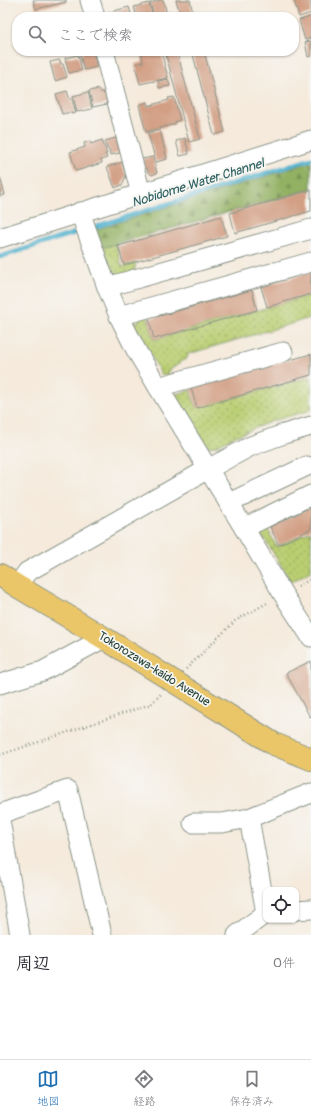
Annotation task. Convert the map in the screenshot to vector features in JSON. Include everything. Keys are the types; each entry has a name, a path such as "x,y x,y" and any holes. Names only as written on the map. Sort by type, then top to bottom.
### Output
{"main road":[{"name":"Tokorozawa-kaido Avenue","path":"8,580 274,744 311,759"}],"street":[{"path":"90,0 94,12"},
{"path":"105,56 141,194"},
{"path":"0,238 311,140"},
{"path":"80,212 119,316 158,387 311,637"},
{"path":"107,287 311,229"},
{"path":"119,316 311,262"},
{"path":"158,387 283,352"},
{"path":"8,580 26,572 251,446 311,426"},
{"path":"229,503 307,466"},
{"path":"244,528 311,495"},
{"path":"0,684 42,671 104,638"},
{"path":"0,814 68,790 102,935"},
{"path":"193,823 222,823 249,818 311,793"},
{"path":"249,818 263,896"},
{"path":"0,820 20,935"},
{"path":"299,910 311,909"},
{"path":"236,935 263,915"}],"path":[{"path":"186,669 235,620 311,579"},
{"path":"0,755 151,704 161,694"}],"green space":[{"path":"311,162 311,189 102,248 94,230"},
{"path":"116,244 122,267 136,263 134,273 122,277 111,271 102,248"},
{"path":"311,295 311,317 188,354 187,358 167,372 171,377 161,374 132,321 137,323 141,317 147,315 154,340"},
{"path":"311,377 311,410 272,421 216,446 207,447 174,395 190,390 196,408"},
{"path":"266,526 277,547 311,531 311,571 291,582 258,530"}],"building":[{"path":"33,0 66,0 66,2 36,9"},
{"path":"163,0 167,12 153,12 150,3"},
{"path":"176,0 190,0 193,12 180,12"},
{"path":"294,0 311,0 311,13 299,17 299,12 298,12"},
{"path":"149,3 152,12 136,12 134,7"},
{"path":"129,7 130,12 110,12"},
{"path":"311,17 311,38 305,40 299,20"},
{"path":"311,41 311,56 308,57 305,42"},
{"path":"78,56 82,70 69,73 65,58"},
{"path":"80,56 94,56 97,67 84,70"},
{"path":"142,56 162,56 168,78 140,84 135,64 143,62"},
{"path":"166,56 178,56 200,139 189,142"},
{"path":"193,56 205,56 225,132 214,135"},
{"path":"60,60 61,64 63,64 67,77 55,81 50,62"},
{"path":"168,79 170,86 159,88 158,81"},
{"path":"99,89 100,92 105,94 107,104 93,107 89,91"},
{"path":"67,91 70,99 72,99 76,113 71,114 71,112 62,114 56,94"},
{"path":"88,92 92,109 77,112 73,96"},
{"path":"174,97 180,120 175,122 175,124 146,132 139,105 147,102 148,106"},
{"path":"160,130 167,159 156,162 148,133"},
{"path":"116,138 120,153 110,155 105,141"},
{"path":"185,138 189,154 180,156 176,141"},
{"path":"102,140 107,158 101,160 102,163 76,171 70,152 85,147 84,143 90,141 91,144"},
{"path":"153,157 157,173 152,175 148,172 147,168 144,169 142,159"},
{"path":"122,162 126,176 122,185 115,188 107,167"},
{"path":"0,177 5,195 0,196"},
{"path":"311,190 311,211 235,233 230,213"},
{"path":"221,216 227,236 124,265 118,246"},
{"path":"311,272 311,294 267,307 261,287"},
{"path":"252,290 257,310 154,339 149,319"},
{"path":"311,354 311,375 197,408 191,388"},
{"path":"311,507 311,529 279,545 270,527"},
{"path":"311,661 311,716 310,717 286,673"}],"waterway":[{"name":"Nobidome Water Channel","path":"91,228 311,159"},
{"name":"Nobidome Water Channel","path":"0,257 75,233"}]}
